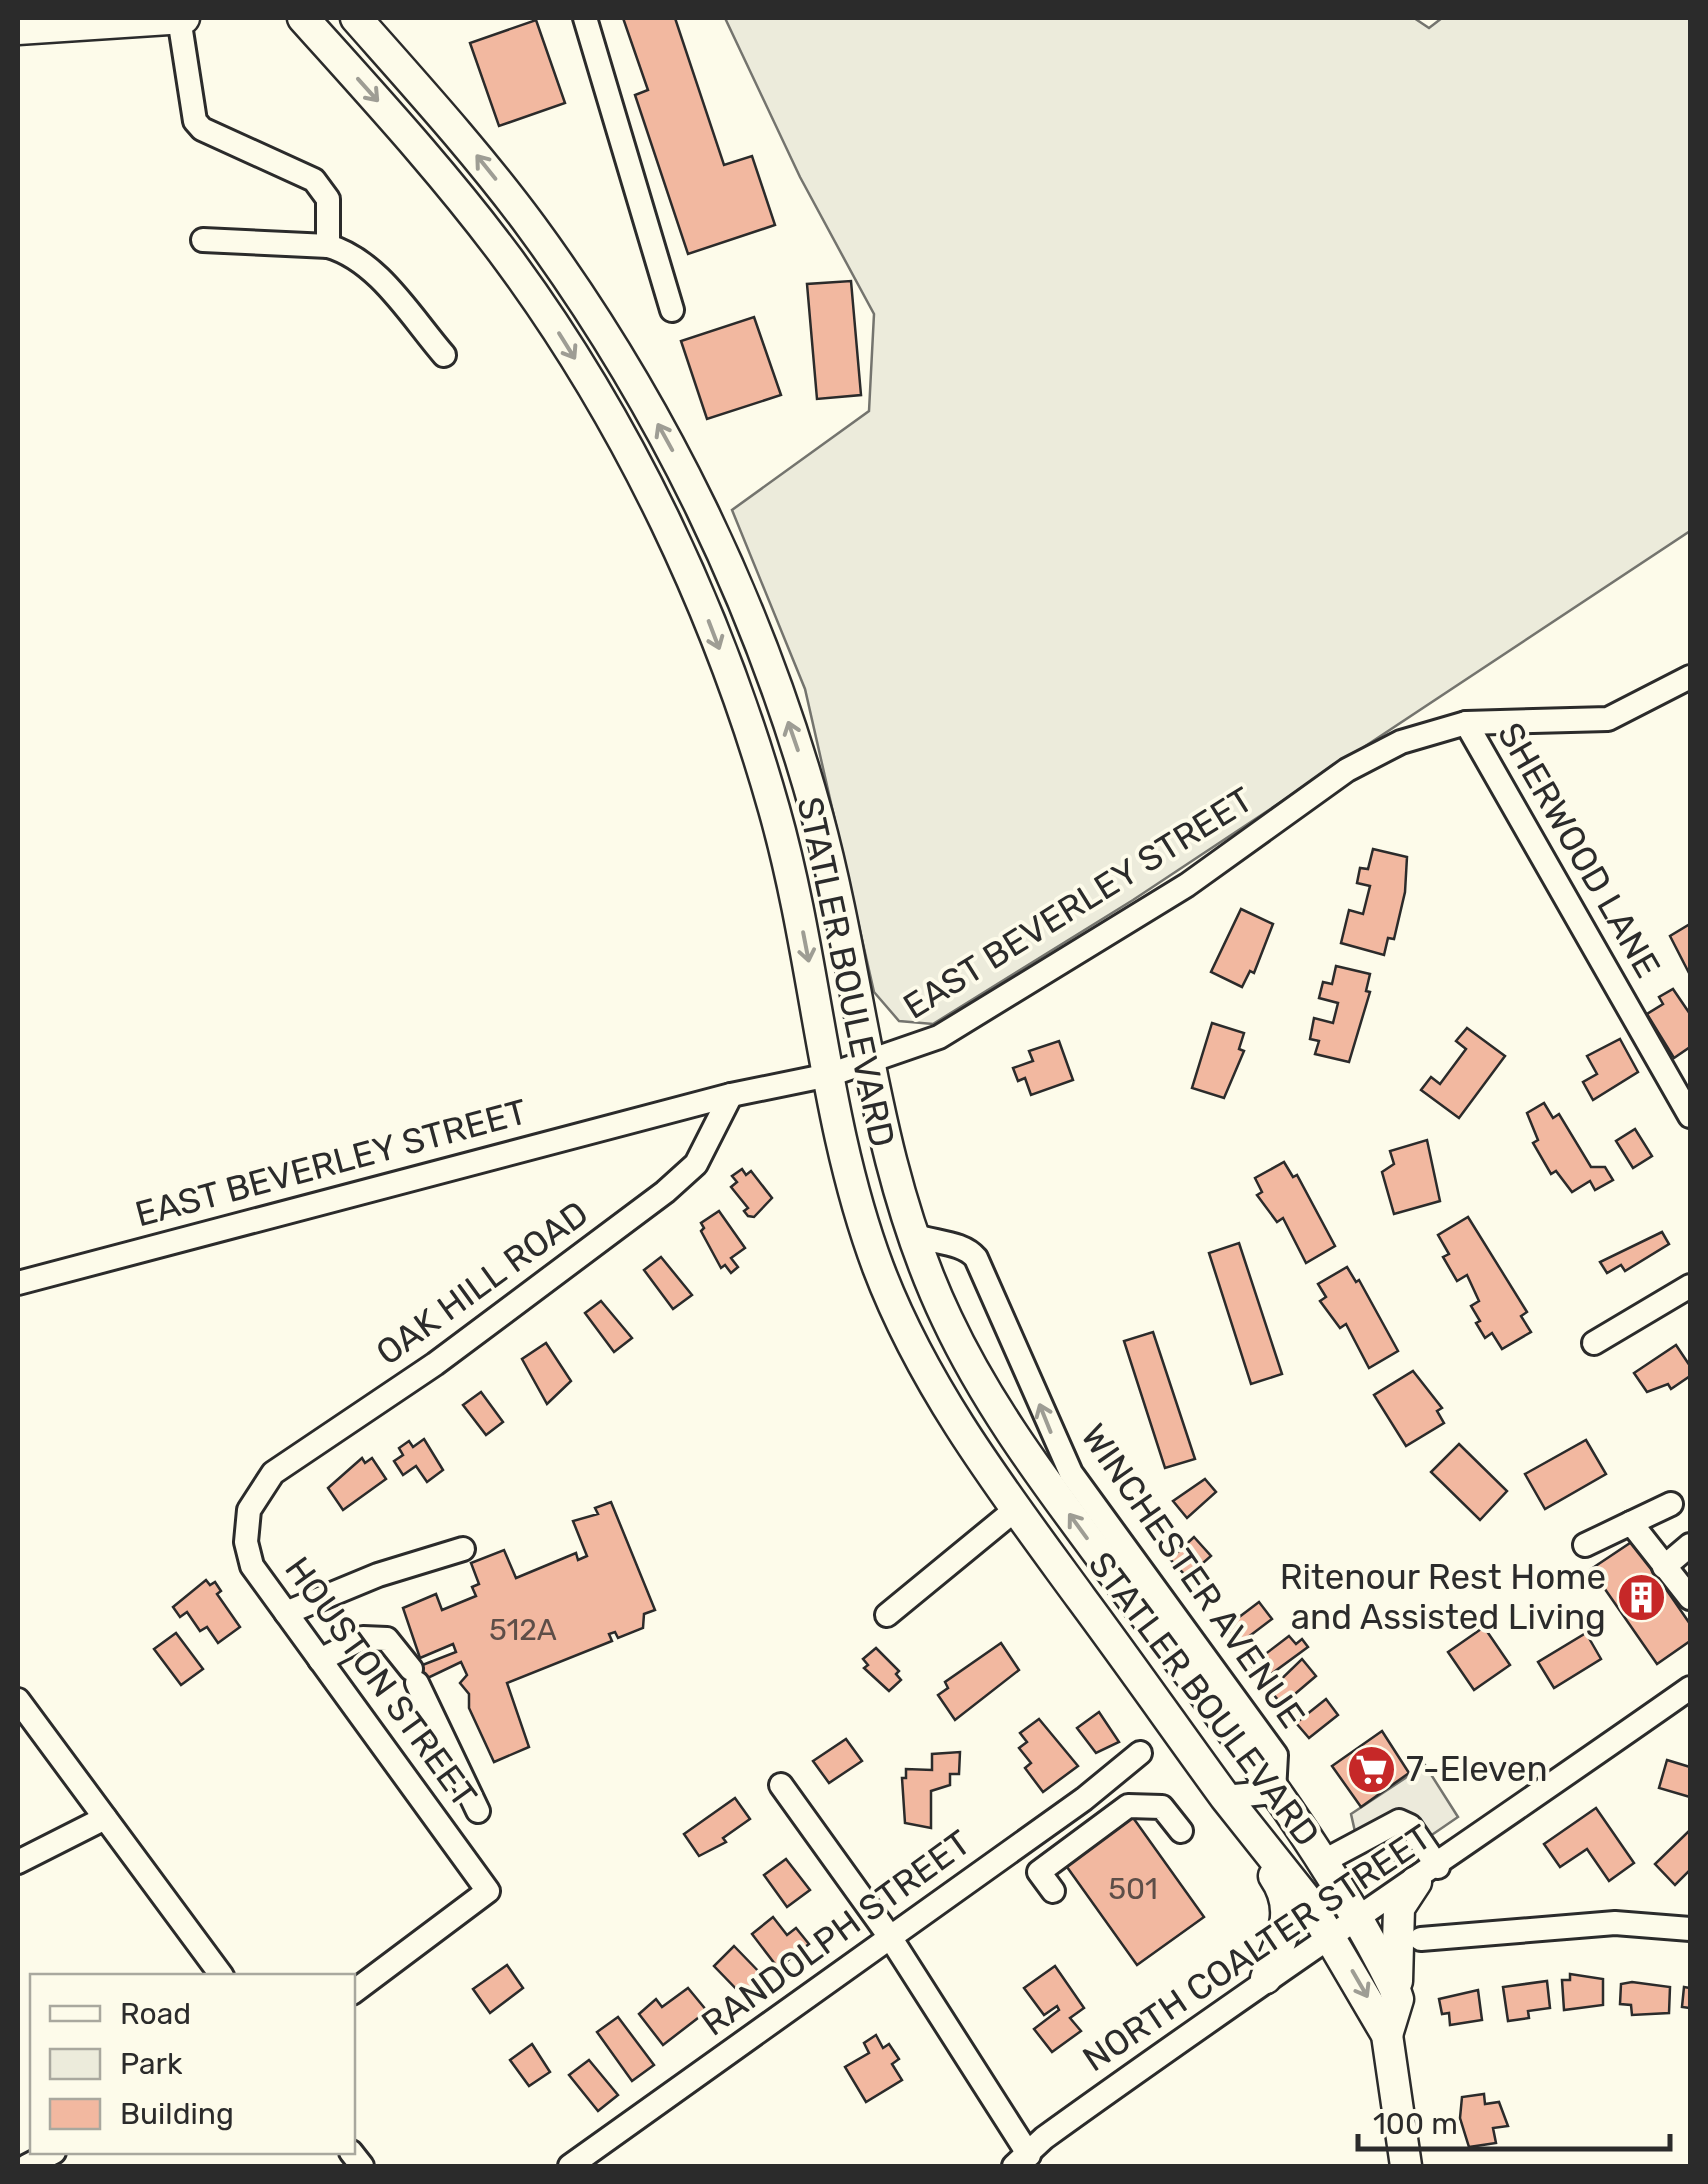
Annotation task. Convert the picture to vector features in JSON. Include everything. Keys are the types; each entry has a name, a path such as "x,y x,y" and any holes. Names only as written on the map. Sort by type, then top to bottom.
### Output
{"main road":[{"path":"18,29 181,18"},
{"name":"STATLER BOULEVARD","path":"303,18 441,174 530,290 594,390 663,518 716,639 774,808 803,929 829,1076 879,1268 948,1407 1016,1509 1225,1797 1268,1846 1330,1936 1388,2035"},
{"name":"STATLER BOULEVARD","path":"356,18 470,148 539,237 626,368 681,467 749,617 800,758 829,861 887,1155 942,1311 988,1396 1324,1861 1358,1918 1398,1999"},
{"path":"1225,1797 1287,1902 1287,1924 1266,1978"},
{"path":"1406,2166 1388,2035 1398,1999 1399,1908 1427,1874"}],"street":[{"path":"181,18 195,121 202,129 314,180 328,199 328,246"},
{"path":"585,18 672,310"},
{"path":"202,240 328,246 348,251 370,269 444,355"},
{"name":"EAST BEVERLEY STREET","path":"18,1283 731,1094 829,1076 868,1060 916,1048 1186,885 1371,756 1466,723 1598,721 1618,716 1690,677"},
{"name":"SHERWOOD LANE","path":"1466,723 1690,1116"},
{"name":"OAK HILL ROAD","path":"250,1506 276,1470 435,1364 665,1192 696,1164 731,1094"},
{"name":"WINCHESTER AVENUE","path":"912,1234 931,1243 957,1245 976,1258 1059,1452 1273,1748 1278,1765 1274,1792"},
{"path":"1594,1343 1690,1286"},
{"path":"1585,1545 1672,1504"},
{"name":"HOUSTON STREET","path":"250,1506 246,1530 250,1558 286,1614 488,1890 355,1990"},
{"path":"887,1616 1016,1509"},
{"path":"1631,1523 1690,1598"},
{"path":"1664,1567 1690,1545"},
{"path":"286,1614 378,1575 464,1549"},
{"path":"320,1660 363,1638 387,1639 418,1684 478,1811"},
{"path":"396,1650 397,1663 410,1689 418,1684"},
{"name":"NORTH COALTER STREET","path":"1022,2161 1044,2138 1266,1978 1427,1874 1690,1688"},
{"path":"18,1700 221,1974"},
{"name":"RANDOLPH STREET","path":"570,2166 1084,1799 1140,1753"},
{"path":"781,1785 890,1937 1022,2161"},
{"path":"1225,1797 1274,1792"},
{"path":"1053,1891 1039,1872 1128,1806 1162,1807 1181,1831"},
{"path":"18,1862 105,1818"},
{"path":"1324,1861 1399,1821 1410,1826 1427,1874"},
{"path":"1421,1938 1615,1923 1690,1929"},
{"path":"27,2166 50,2154"}],"green space":[{"path":"725,18 1414,18 1429,28 1442,18 1690,18 1690,531 1133,900 933,1024 899,1021 874,992 805,689 732,510 869,411 874,314 800,177"}],"shaded area":[{"path":"1425,1765 1458,1817 1382,1869 1356,1836 1351,1814"}],"building":[{"path":"623,18 675,18 724,165 752,156 775,225 688,254 635,95 648,90"},
{"path":"536,20 565,103 499,126 470,43"},
{"path":"851,281 861,395 817,399 807,284"},
{"path":"754,317 781,395 707,419 681,341"},
{"path":"1373,849 1407,857 1405,892 1394,939 1388,938 1384,955 1341,943 1349,910 1363,914 1370,886 1357,883 1360,868 1368,869"},
{"path":"1241,909 1273,924 1254,973 1250,971 1242,987 1211,972"},
{"path":"1690,924 1690,975 1670,936"},
{"path":"1336,966 1370,974 1366,991 1370,992 1349,1062 1315,1054 1319,1041 1310,1039 1314,1018 1333,1023 1338,1003 1319,998 1323,982 1332,984"},
{"path":"1673,989 1690,1014 1690,1047 1674,1058 1647,1014 1663,1004 1659,997"},
{"path":"1212,1023 1244,1033 1239,1049 1244,1051 1224,1098 1192,1088"},
{"path":"1467,1028 1505,1056 1459,1118 1421,1090 1431,1077 1440,1084 1466,1049 1456,1041"},
{"path":"1620,1039 1638,1072 1593,1100 1583,1082 1597,1074 1587,1056"},
{"path":"1059,1041 1073,1080 1031,1095 1025,1078 1018,1081 1013,1068 1033,1061 1029,1051"},
{"path":"1544,1103 1553,1118 1559,1114 1591,1167 1605,1167 1613,1180 1595,1190 1590,1181 1572,1192 1556,1171 1551,1174 1533,1143 1538,1140 1527,1113"},
{"path":"1635,1129 1652,1156 1633,1168 1616,1141"},
{"path":"1427,1140 1440,1201 1394,1214 1382,1172 1394,1164 1390,1151"},
{"path":"1284,1162 1293,1177 1297,1175 1335,1246 1306,1263 1283,1218 1277,1222 1257,1195 1262,1192 1255,1178"},
{"path":"742,1169 746,1175 751,1171 772,1198 754,1217 744,1211 748,1208 731,1187 737,1182 732,1176"},
{"path":"719,1211 745,1248 731,1258 738,1267 731,1273 725,1265 721,1268 701,1231 701,1223"},
{"path":"1468,1217 1527,1312 1521,1316 1531,1332 1502,1349 1492,1333 1485,1338 1476,1323 1480,1321 1471,1306 1479,1301 1467,1275 1457,1281 1443,1257 1449,1254 1438,1235"},
{"path":"1662,1232 1669,1244 1625,1271 1621,1265 1607,1273 1600,1262"},
{"path":"1239,1243 1282,1374 1251,1384 1209,1253"},
{"path":"661,1257 692,1295 673,1309 644,1270"},
{"path":"1347,1267 1356,1282 1359,1280 1398,1351 1369,1368 1346,1324 1340,1328 1320,1301 1326,1297 1318,1284"},
{"path":"601,1301 632,1338 614,1352 585,1313"},
{"path":"1153,1332 1195,1459 1165,1468 1124,1341"},
{"path":"546,1343 571,1381 547,1404 522,1359"},
{"path":"1676,1345 1690,1366 1690,1376 1671,1389 1668,1384 1647,1392 1634,1373"},
{"path":"1413,1371 1442,1408 1437,1411 1444,1423 1406,1446 1374,1395"},
{"path":"481,1392 503,1422 486,1435 463,1405"},
{"path":"424,1439 443,1470 427,1482 416,1466 403,1475 394,1461 403,1455 399,1448 409,1441 413,1447"},
{"path":"1586,1440 1606,1474 1545,1509 1525,1474"},
{"path":"1459,1444 1507,1491 1480,1520 1431,1472"},
{"path":"362,1458 365,1463 372,1458 386,1479 343,1510 328,1488"},
{"path":"1205,1479 1216,1492 1187,1518 1173,1501"},
{"path":"611,1502 655,1610 644,1614 643,1628 618,1638 615,1632 609,1634 612,1641 507,1683 529,1747 494,1762 469,1708 469,1694 460,1683 467,1675 461,1662 413,1685 407,1671 456,1652 453,1644 420,1658 403,1608 436,1594 442,1610 476,1596 472,1587 479,1584 471,1563 504,1550 516,1578 576,1553 578,1560 587,1556 573,1521 598,1514 595,1508"},
{"path":"1194,1537 1211,1556 1187,1577 1170,1559"},
{"name":"Ritenour Rest Home and Assisted Living","path":"1633,1541 1690,1624 1690,1641 1657,1664 1591,1569"},
{"path":"206,1580 210,1585 215,1582 221,1591 217,1594 240,1627 218,1643 207,1627 200,1631 187,1612 180,1617 173,1607"},
{"path":"1259,1602 1272,1619 1239,1644 1226,1627"},
{"path":"1484,1627 1510,1665 1474,1690 1448,1652"},
{"path":"176,1633 203,1669 181,1685 154,1649"},
{"path":"1586,1633 1601,1659 1554,1688 1538,1662"},
{"path":"1289,1636 1296,1644 1302,1639 1308,1647 1263,1680 1251,1665"},
{"path":"1001,1643 1019,1670 955,1720 938,1695 948,1688 945,1682"},
{"path":"876,1648 899,1671 896,1674 901,1680 889,1691 864,1668 868,1665 863,1659"},
{"path":"1302,1659 1316,1676 1282,1705 1270,1690"},
{"path":"1326,1699 1338,1715 1309,1738 1296,1723"},
{"path":"1099,1712 1119,1742 1096,1753 1077,1728"},
{"path":"1039,1719 1078,1766 1043,1792 1025,1768 1031,1763 1019,1748 1027,1742 1020,1733"},
{"name":"7-Eleven","path":"1382,1731 1409,1773 1361,1807 1332,1766"},
{"path":"846,1739 862,1761 829,1783 813,1761"},
{"path":"960,1752 959,1774 950,1774 950,1785 931,1791 931,1828 905,1823 902,1778 906,1778 906,1769 932,1770 932,1754"},
{"path":"1667,1760 1690,1767 1690,1797 1659,1788"},
{"path":"735,1798 750,1819 723,1838 726,1842 699,1856 684,1834"},
{"path":"1596,1808 1634,1863 1609,1881 1587,1849 1560,1867 1544,1844"},
{"path":"1129,1812 1204,1917 1137,1965 1062,1860"},
{"path":"1690,1830 1690,1870 1675,1885 1655,1864"},
{"path":"786,1859 810,1890 787,1907 764,1875"},
{"path":"773,1917 787,1935 796,1928 809,1944 778,1968 752,1934"},
{"path":"734,1946 764,1977 744,1997 714,1966"},
{"path":"507,1965 523,1988 490,2013 473,1989"},
{"path":"1055,1966 1084,2008 1070,2018 1081,2031 1052,2052 1034,2029 1059,2010 1057,2006 1044,2015 1024,1988"},
{"path":"1570,1974 1603,1979 1603,2005 1564,2010 1562,1980 1570,1980"},
{"path":"1547,1981 1550,2008 1528,2011 1529,2018 1508,2021 1503,1987"},
{"path":"1621,1984 1670,1987 1669,2013 1632,2015 1631,2005 1620,2004"},
{"path":"1684,1987 1690,1988 1690,2008 1682,2007"},
{"path":"688,1988 707,2011 663,2045 639,2014 656,1999 662,2007"},
{"path":"1478,1990 1482,2020 1450,2025 1449,2013 1442,2014 1439,1999"},
{"path":"618,2017 654,2065 632,2081 597,2032"},
{"path":"876,2035 883,2048 889,2044 899,2059 892,2064 902,2080 866,2102 845,2067 869,2053 864,2043"},
{"path":"532,2044 550,2072 529,2086 510,2060"},
{"path":"589,2060 618,2095 598,2111 569,2075"},
{"path":"1484,2094 1485,2104 1499,2102 1508,2126 1493,2128 1496,2143 1469,2147 1460,2118 1462,2097"}],"place":[{"name":"Ritenour Rest Home and Assisted Living","path":"1641,1597"},
{"name":"7-Eleven","path":"1371,1769"}]}
